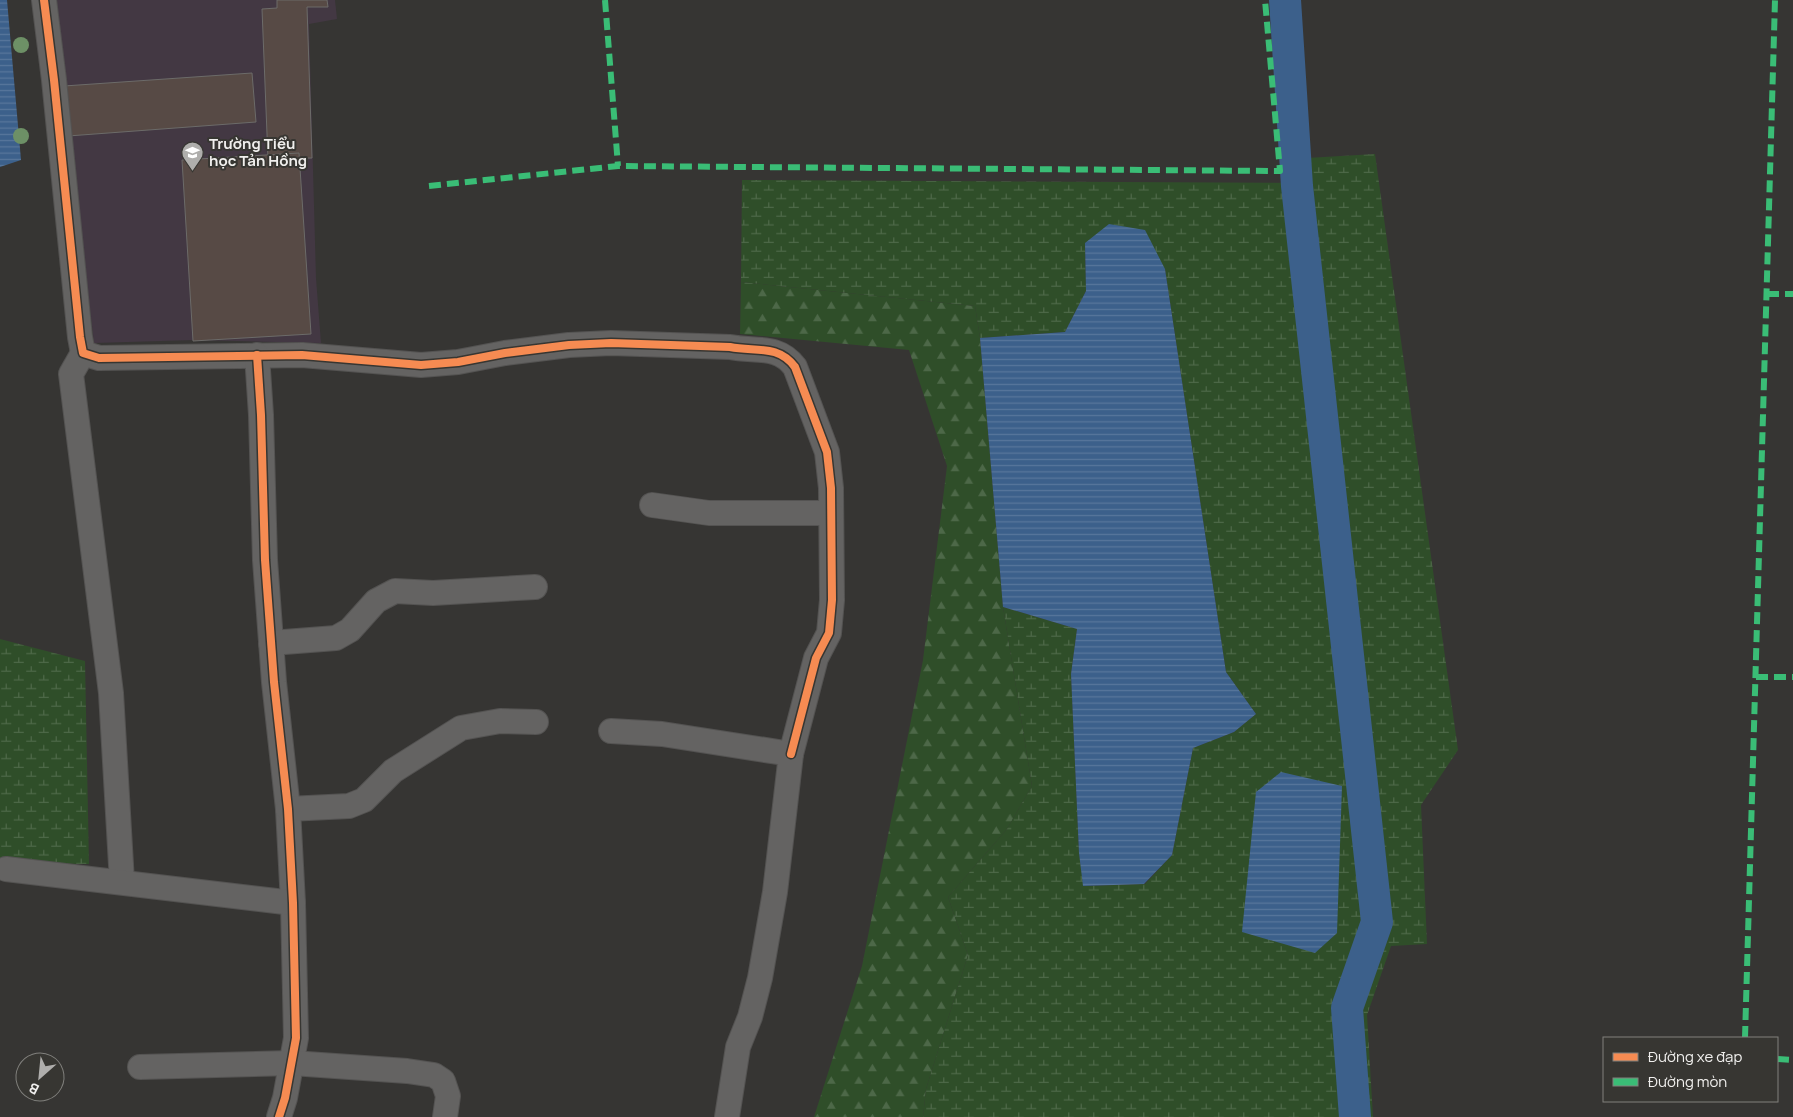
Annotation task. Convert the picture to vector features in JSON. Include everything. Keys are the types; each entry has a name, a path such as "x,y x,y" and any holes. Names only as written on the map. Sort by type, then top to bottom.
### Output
{"street":[{"path":"44,0 83,353 71,374 111,693 122,882"},
{"path":"83,353 98,358 302,355 421,365 458,362 543,347 611,343 776,351 796,367 827,452 831,488 832,600 829,633 816,658 791,754 770,921 750,1017 738,1047 727,1117"},
{"path":"257,355 261,415 265,560 271,643 288,809 293,903 296,1038 279,1117"},
{"path":"652,505 709,513 831,513"},
{"path":"271,643 336,638 350,630 376,601 394,590 433,593 535,587"},
{"path":"288,809 349,806 364,800 393,771 461,728 500,721 536,722"},
{"path":"611,731 662,734 791,754"},
{"path":"6,869 293,903"},
{"path":"140,1067 292,1063 407,1071 434,1075 443,1082 448,1096 445,1117"}],"shaded area":[{"name":"Trường Tiểu học Tản Hồng","path":"53,0 335,0 337,19 309,24 316,278 321,343 195,340 94,343"}],"green space":[{"path":"1375,154 1458,750 1421,805 1427,944 1391,946 1367,1015 1373,1117 923,1117 926,1089 968,955 948,897 1007,829 1032,786 1003,607 1077,629 1071,674 1079,853 1084,886 1145,884 1172,855 1193,748 1234,732 1256,714 1226,672 1165,269 1085,243 1086,291 1065,332 980,338 975,306 741,282 742,180 1309,183 1307,158"},
{"path":"741,282 975,306 980,338 1003,607 1032,786 1007,829 948,897 968,955 926,1089 923,1117 814,1117 862,966 923,660 947,466 909,350 740,334"},
{"path":"0,639 85,661 89,864 0,863"}],"water":[{"path":"0,0 7,0 21,160 0,167"},
{"path":"1109,224 1145,230 1165,269 1226,672 1256,714 1234,732 1193,748 1172,855 1144,884 1083,886 1079,853 1071,674 1077,629 1003,607 980,338 1065,332 1086,291 1085,243"},
{"path":"1281,772 1342,786 1337,933 1315,953 1242,932 1256,792"}],"building":[{"path":"277,0 327,0 328,7 307,7 312,158 268,159 262,9 277,8"},
{"path":"252,73 256,122 68,136 64,86"},
{"path":"299,153 311,334 193,341 182,160"}],"waterway":[{"path":"1285,0 1297,186 1377,922 1347,1008 1355,1117"}],"marked path":[{"path":"605,0 618,166"},
{"path":"429,186 618,166 1280,171 1265,0"},
{"path":"1745,1037 1775,0"},
{"path":"1767,294 1793,294"},
{"path":"1756,677 1793,677"},
{"path":"1778,1059 1793,1060"}],"cycle path":[{"path":"44,0 83,353 99,358 302,355 421,365 458,362 505,353 569,345 611,343 766,350 781,355 795,367 827,452 831,488 832,600 829,633 816,658 791,754"},
{"path":"257,355 261,415 265,560 274,682 288,809 293,903 296,1038 285,1098 279,1117"}],"place":[{"name":"Trường Tiểu học Tản Hồng","path":"193,172"}]}
